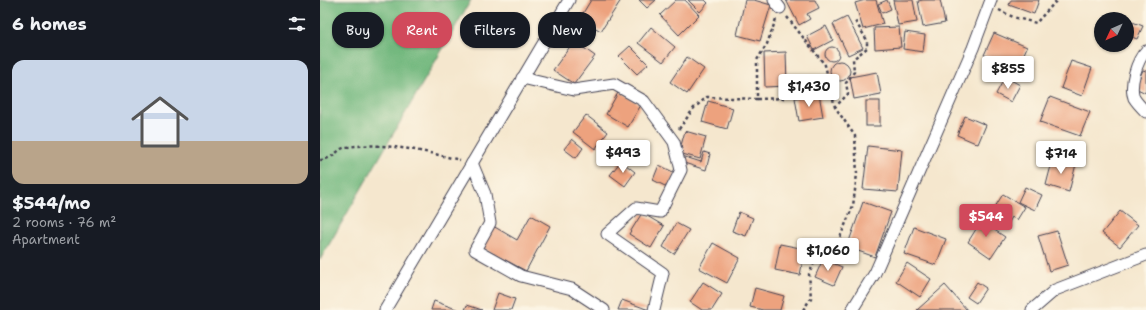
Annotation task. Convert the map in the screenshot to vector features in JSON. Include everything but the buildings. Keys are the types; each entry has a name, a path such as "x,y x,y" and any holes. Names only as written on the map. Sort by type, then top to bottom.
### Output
{"street":[{"path":"385,310 568,0"},
{"path":"852,310 875,273 970,56 990,2"},
{"path":"1146,51 1140,57 1133,80 1134,97 1146,112"},
{"path":"522,78 574,90 614,84 644,101 672,139 681,170 660,212 636,208 607,234 662,273 654,310"},
{"path":"472,163 485,194 490,223 475,250 521,276 572,289 604,310"},
{"path":"1032,310 1055,290 1146,255"}],"path":[{"path":"990,2 1013,17 1036,23 1057,0"},
{"path":"757,99 757,60 767,44 777,4"},
{"path":"777,4 825,65 835,107 855,136 857,174 853,206 833,254 814,263 809,274 811,298 803,310"},
{"path":"835,107 848,94 846,82 854,72 853,59 867,48 867,40 855,21"},
{"path":"672,139 694,108 707,97 757,99 788,98"},
{"path":"320,160 329,159 345,147 375,146 412,148 472,163"}],"green space":[{"path":"320,0 471,0 464,12 460,12 460,19 452,33 452,12 392,12 392,48 443,48 320,260"}]}
